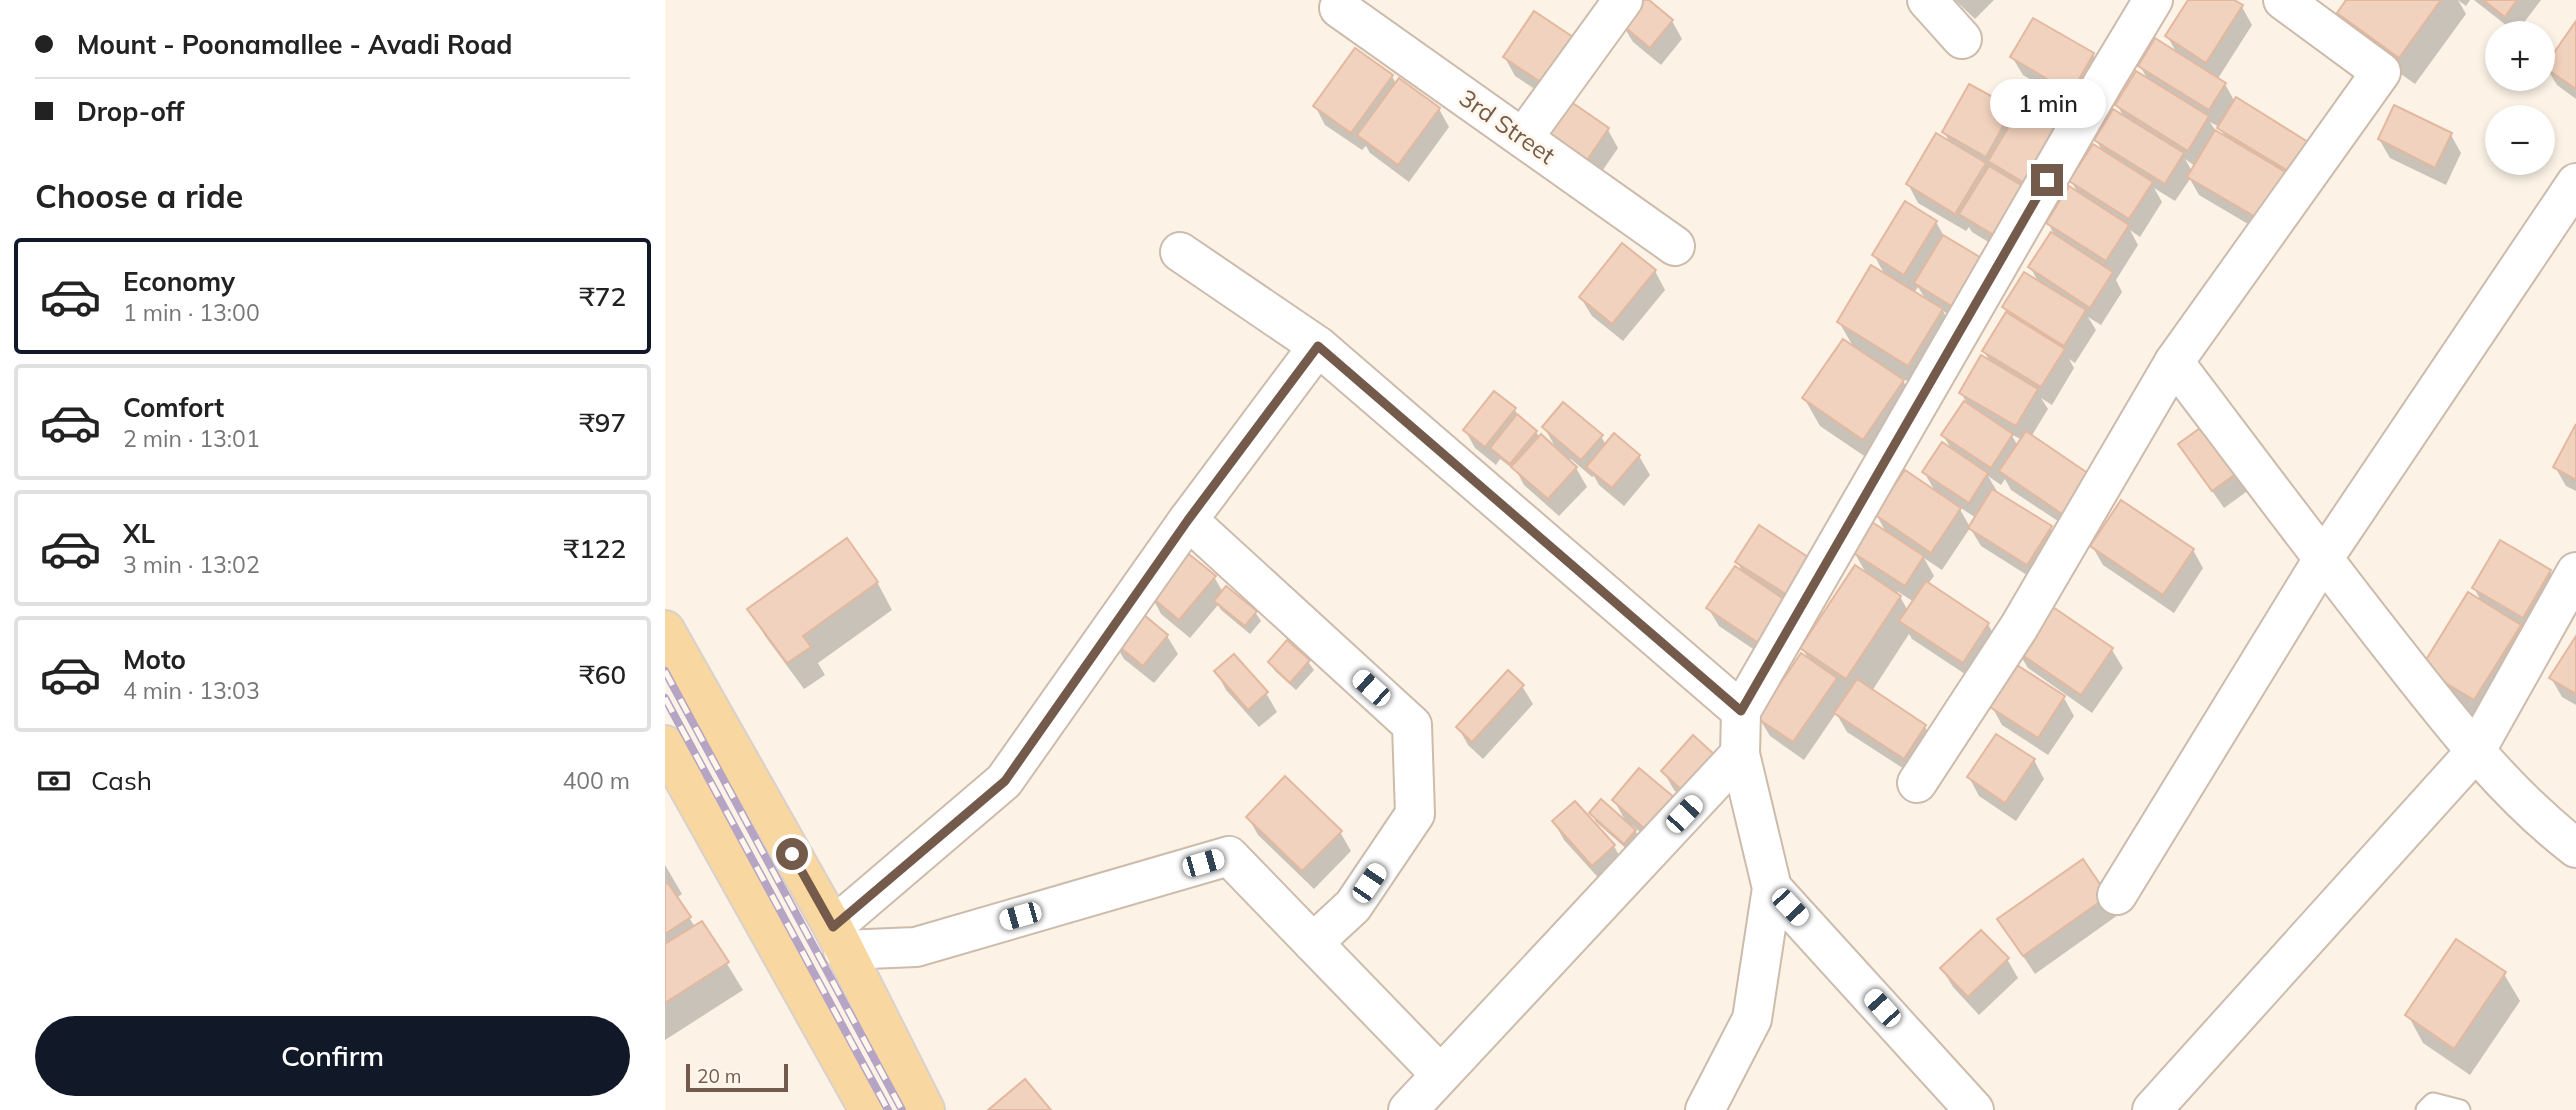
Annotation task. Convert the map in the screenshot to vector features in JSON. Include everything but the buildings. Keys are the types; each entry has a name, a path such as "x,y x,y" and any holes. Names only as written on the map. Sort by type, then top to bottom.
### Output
{"main road":[{"path":"665,630 838,939 925,1110"},
{"path":"665,745 869,1110"}],"street":[{"path":"1523,138 1623,0"},
{"path":"1927,0 1962,39"},
{"path":"1705,1110 1752,1019 1772,888 1740,754 1741,711 2153,0"},
{"path":"1917,783 2019,627 2174,362 2381,72 2283,0"},
{"name":"3rd Street","path":"1339,8 1675,246"},
{"path":"2117,895 2323,559 2576,183"},
{"path":"1180,251 1318,346 1741,711"},
{"path":"838,939 1005,781 1188,520 1318,346"},
{"path":"2174,362 2323,559 2475,752 2550,828 2576,848"},
{"path":"1188,520 1412,725 1415,814 1353,906 1313,943"},
{"path":"2152,1110 2475,752 2576,572"},
{"path":"1408,1110 1740,754"},
{"path":"838,939 916,947 1229,856 1440,1074"},
{"path":"1772,888 1974,1110"}],"lane":[{"path":"2425,1110 2433,1103 2460,1110"}],"railway":[{"path":"665,671 902,1110"},
{"path":"665,698 888,1110"}],"route":[{"path":"792,854 833,927 1005,781 1188,520 1318,346 1741,711 2047,180"}]}
